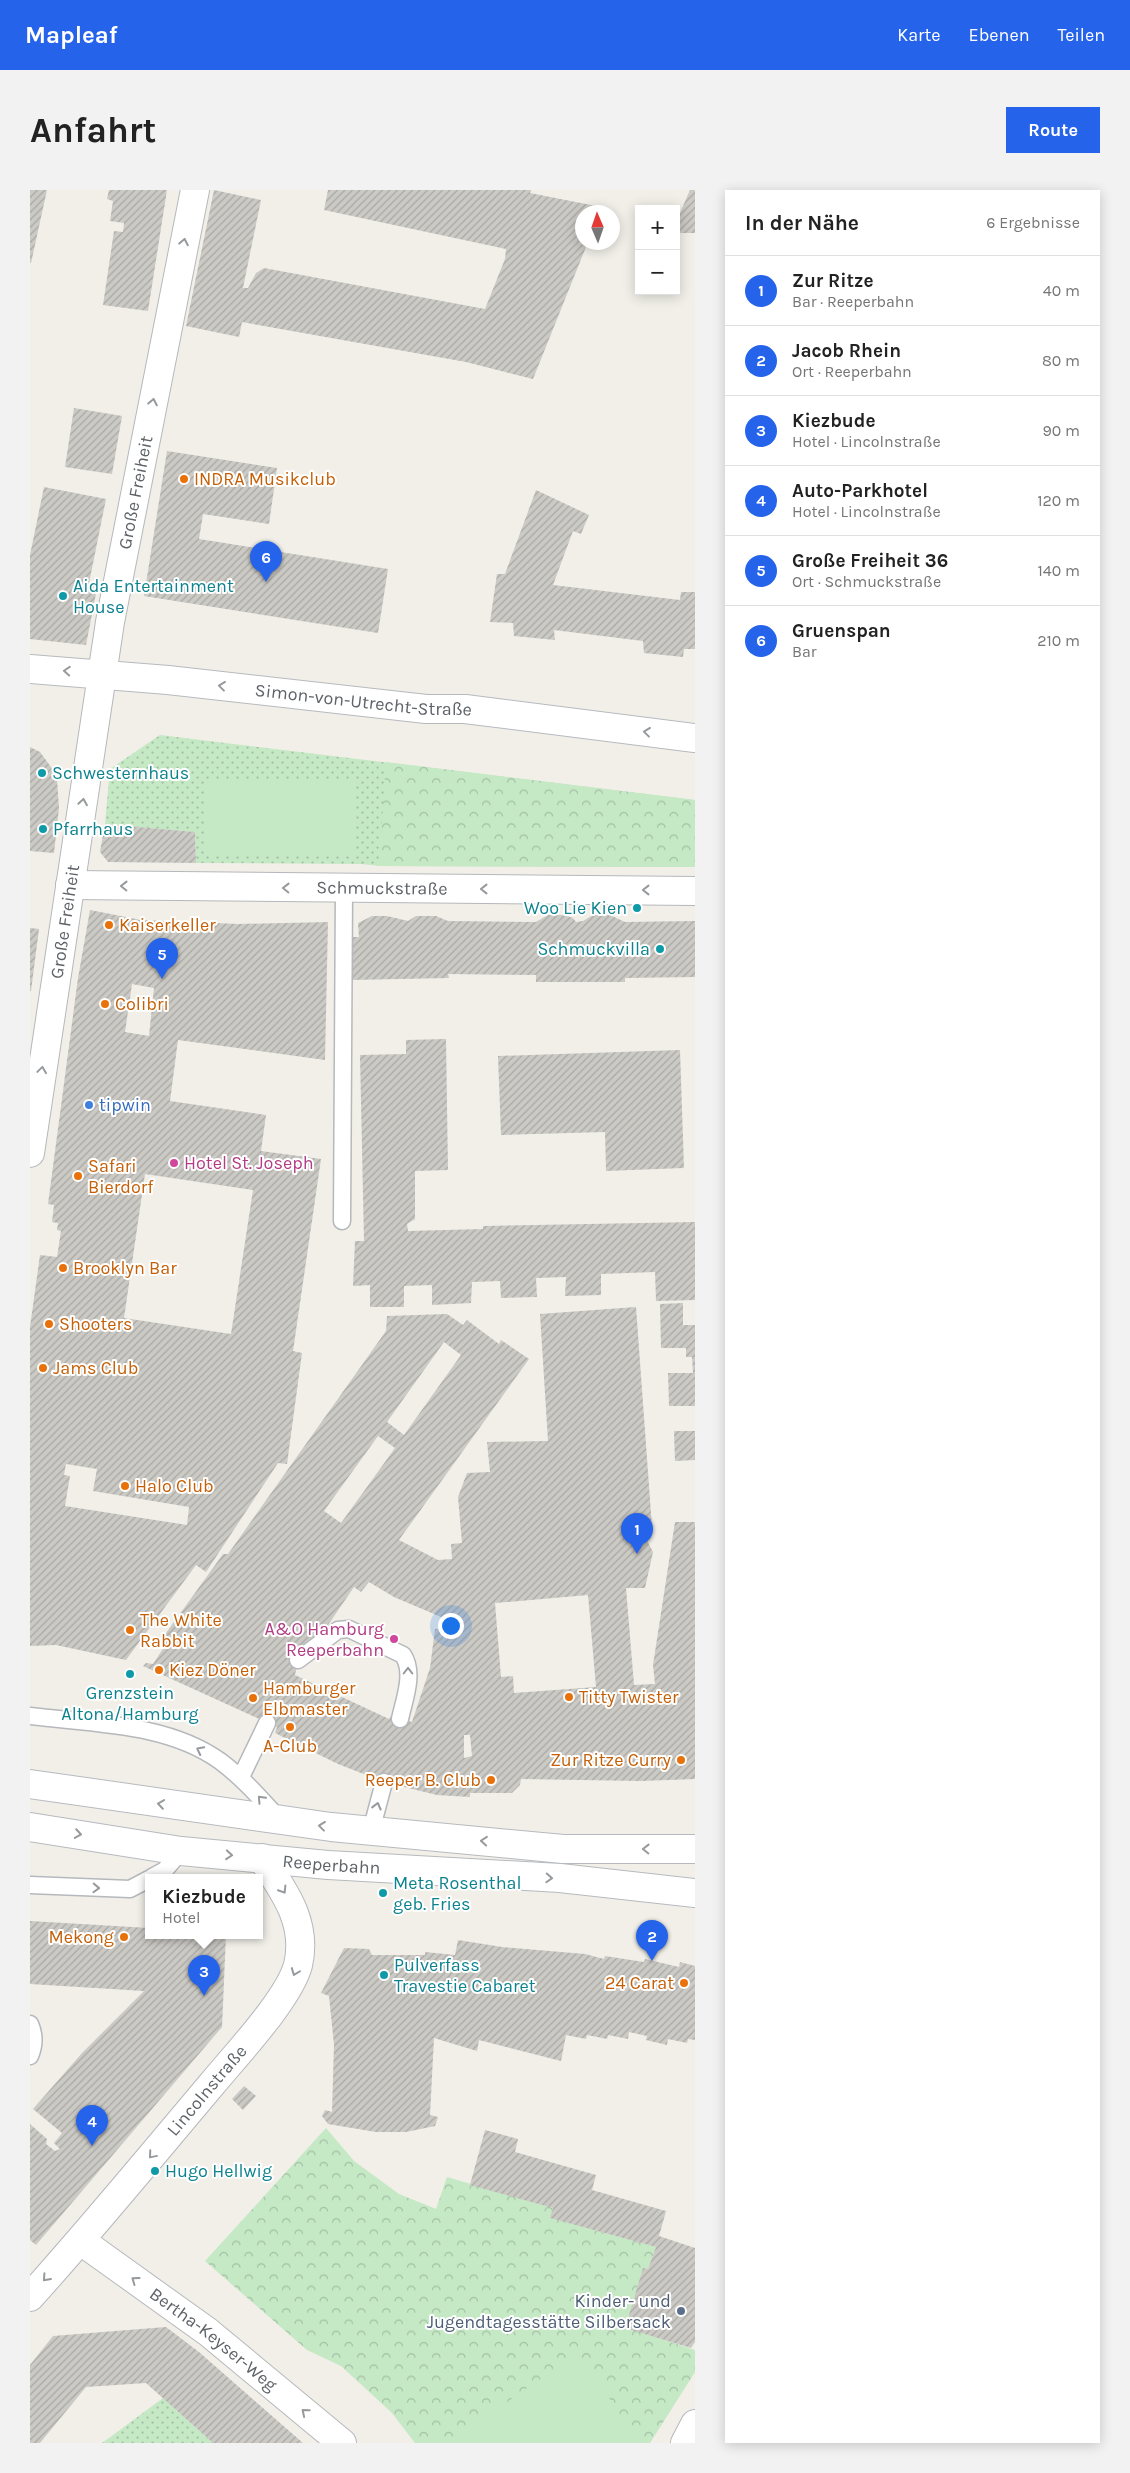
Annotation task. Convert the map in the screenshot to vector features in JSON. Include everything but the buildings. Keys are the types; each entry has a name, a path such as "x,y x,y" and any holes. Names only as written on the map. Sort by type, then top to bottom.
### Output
{"street":[{"name":"Große Freiheit","path":"30,1153 104,673 110,622 195,190"},
{"name":"Simon-von-Utrecht-Straße","path":"30,669 104,673 426,709 466,709 695,738"},
{"name":"Schmuckstraße","path":"70,885 695,891"},
{"name":"Reeperbahn","path":"30,1784 282,1821 371,1831 563,1849 695,1849"},
{"name":"Reeperbahn","path":"30,1827 181,1851 328,1865 560,1878 695,1893"},
{"name":"Lincolnstraße","path":"30,2297 81,2241 245,2044 291,1982 298,1966 300,1952 297,1917 284,1891 262,1858"},
{"name":"Bertha-Keyser-Weg","path":"81,2241 208,2332 342,2443"},
{"path":"685,2443 695,2424"}],"lane":[{"path":"342,1221 344,889"},
{"path":"298,1660 338,1630 349,1629 403,1655 408,1662 408,1685 400,1719"},
{"path":"30,1716 151,1732 196,1748 219,1760 241,1777 282,1821"},
{"path":"241,1777 266,1723"},
{"path":"371,1831 384,1782"},
{"path":"158,1874 165,1870 181,1851"},
{"path":"30,1885 130,1889 145,1881"},
{"path":"30,2024 34,2032 34,2046 30,2056"},
{"path":"30,2039 30,2046"}],"green space":[{"path":"160,735 695,800 695,867 379,866 362,864 196,863 195,832 105,824 110,769"},
{"path":"386,762 695,800 695,867 379,866"},
{"path":"205,779 354,780 354,855 205,855"},
{"path":"326,2128 354,2161 399,2194 436,2209 447,2177 553,2208 551,2218 656,2247 648,2269 643,2269 625,2327 695,2350 695,2372 650,2443 415,2443 392,2413 341,2366 307,2350 205,2261"},
{"path":"578,2353 637,2439 632,2443 455,2443 452,2440"},
{"path":"163,2398 213,2443 102,2443 109,2438"}],"place":[{"name":"INDRA Musikclub","path":"184,479"},
{"name":"Gruenspan","path":"266,582"},
{"name":"Aida Entertainment House","path":"63,596"},
{"name":"Schwesternhaus","path":"42,773"},
{"name":"Pfarrhaus","path":"43,829"},
{"name":"Woo Lie Kien","path":"637,908"},
{"name":"Kaiserkeller","path":"109,925"},
{"name":"Schmuckvilla","path":"660,949"},
{"name":"Große Freiheit 36","path":"162,979"},
{"name":"Colibri","path":"105,1004"},
{"name":"tipwin","path":"89,1105"},
{"name":"Hotel St. Joseph","path":"174,1163"},
{"name":"Safari Bierdorf","path":"78,1176"},
{"name":"Brooklyn Bar","path":"63,1268"},
{"name":"Shooters","path":"49,1324"},
{"name":"Jams Club","path":"43,1368"},
{"name":"Halo Club","path":"125,1486"},
{"name":"Zur Ritze","path":"637,1554"},
{"name":"The White Rabbit","path":"130,1630"},
{"name":"A&O Hamburg Reeperbahn","path":"394,1639"},
{"name":"Kiez Döner","path":"159,1670"},
{"name":"Grenzstein Altona/Hamburg","path":"130,1674"},
{"name":"Titty Twister","path":"569,1697"},
{"name":"Hamburger Elbmaster","path":"253,1698"},
{"name":"A-Club","path":"290,1727"},
{"name":"Zur Ritze Curry","path":"681,1760"},
{"name":"Reeper B. Club","path":"491,1780"},
{"name":"Meta Rosenthal geb. Fries","path":"383,1893"},
{"name":"Mekong","path":"124,1937"},
{"name":"Jacob Rhein","path":"652,1961"},
{"name":"Pulverfass Travestie Cabaret","path":"384,1975"},
{"name":"24 Carat","path":"684,1983"},
{"name":"Kiezbude","path":"204,1996"},
{"name":"Auto-Parkhotel","path":"92,2146"},
{"name":"Hugo Hellwig","path":"155,2171"},
{"name":"Kinder- und Jugendtagesstätte Silbersack","path":"681,2311"}]}
